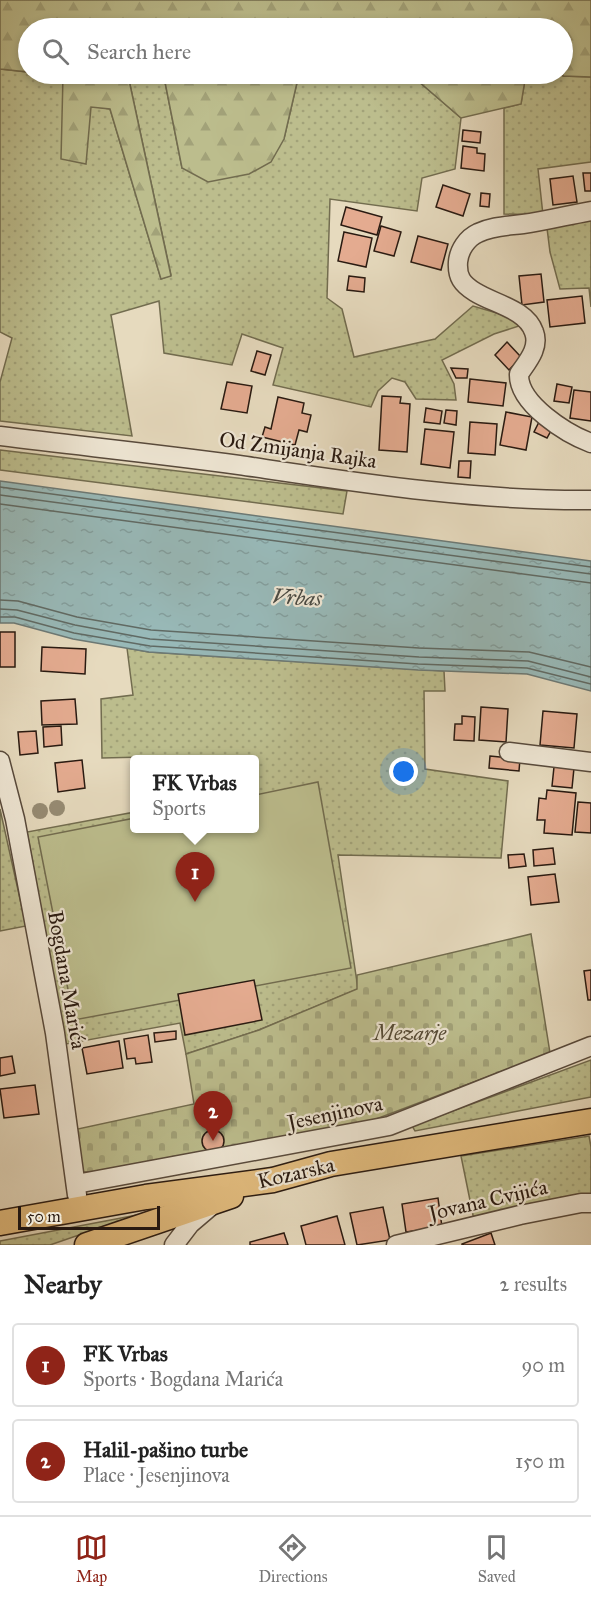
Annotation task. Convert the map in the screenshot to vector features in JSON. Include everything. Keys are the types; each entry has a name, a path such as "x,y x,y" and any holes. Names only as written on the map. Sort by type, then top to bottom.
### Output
{"main road":[{"name":"Kozarska","path":"0,1223 146,1197 273,1180 332,1164 591,1122"},
{"path":"89,1245 273,1180"}],"street":[{"path":"591,211 479,232 465,244 459,255 458,271 464,285 524,318 534,333 535,341 533,351 519,374 522,388 528,399 558,426 591,443"},
{"name":"Od Zmijanja Rajka","path":"0,436 435,491 529,499 591,500"},
{"path":"509,752 591,762"},
{"name":"Bogdana Marića","path":"0,761 15,819 55,1033 80,1208"},
{"name":"Jesenjinova","path":"76,1184 389,1126 591,1046"},
{"path":"174,1245 196,1218 219,1200"},
{"name":"Jovana Cvijića","path":"396,1245 520,1215 591,1203"}],"green space":[{"path":"0,0 591,0 591,77 573,76 573,18 18,18 18,71 0,69"},
{"path":"0,69 18,71 18,84 70,84 91,106 110,109 161,279 171,275 130,84 165,84 182,168 284,139 297,84 422,84 461,118 455,169 422,178 417,211 330,199 327,298 342,309 354,357 435,339 473,306 507,316 519,326 494,334 442,360 454,384 456,400 416,399 405,382 392,378 378,391 371,407 273,385 283,348 242,334 232,365 164,353 159,301 111,315 132,436 0,421 0,382 12,338 0,332"},
{"path":"573,76 591,77 591,162 538,169 543,215 504,214 504,108 521,104 524,84 573,84"},
{"path":"63,84 130,84 171,276 161,279 110,109 91,107 86,164 61,159"},
{"path":"165,84 297,84 284,139 271,162 249,174 208,182 182,168"},
{"path":"422,84 524,84 521,104 461,118"},
{"path":"591,219 591,307 589,288 560,289 550,252 547,228"},
{"path":"0,450 347,491 343,514 0,470"},
{"path":"127,648 149,652 444,671 445,691 424,691 425,769 508,781 501,858 338,855 358,989 259,1030 186,1054 180,1023 66,1044 27,832 130,813 130,833 259,833 259,755 130,755 130,757 102,758 101,699 133,695"},
{"path":"318,782 351,968 74,1020 38,837 130,819 130,833 259,833 259,794"},
{"path":"0,809 26,926 0,931"},
{"name":"Mezarje","path":"531,934 550,1053 355,1127 98,1172 82,1172 73,1130 194,1104 186,1054 259,1030 357,989 357,975"},
{"path":"591,1060 591,1097 415,1131 412,1126"},
{"path":"589,1136 591,1196 474,1220 461,1156"},
{"path":"137,1215 50,1245 0,1245 0,1241"}],"water":[{"name":"Vrbas","path":"0,481 591,561 591,691 527,674 418,670 149,652 73,639 14,623 0,623"}],"building":[{"path":"463,130 481,132 480,143 462,141"},
{"path":"463,146 477,148 477,153 485,154 484,171 461,168"},
{"path":"583,173 591,173 591,191 585,191"},
{"path":"573,176 577,202 553,205 550,179"},
{"path":"443,185 470,194 463,216 436,207"},
{"path":"481,193 490,194 489,207 480,206"},
{"path":"346,207 382,217 377,235 341,225"},
{"path":"381,226 401,232 394,256 374,251"},
{"path":"344,232 372,238 366,267 338,261"},
{"path":"418,236 448,244 441,270 411,262"},
{"path":"541,274 544,302 522,305 519,276"},
{"path":"349,276 365,278 364,292 347,290"},
{"path":"582,296 585,323 550,327 547,300"},
{"path":"507,342 521,357 509,370 495,355"},
{"path":"257,351 271,355 265,375 251,371"},
{"path":"451,368 468,369 467,378 456,378"},
{"path":"470,379 506,383 503,406 468,402"},
{"path":"227,382 252,386 247,413 221,409"},
{"path":"557,384 572,387 569,403 554,401"},
{"path":"574,390 591,392 591,421 570,418"},
{"path":"382,396 401,397 400,403 410,404 407,452 379,450"},
{"path":"278,397 304,403 302,413 311,415 307,432 299,430 295,445 262,437 265,427 271,429"},
{"path":"426,408 442,411 440,424 424,422"},
{"path":"446,410 457,411 456,425 444,423"},
{"path":"506,412 532,417 526,450 500,445"},
{"path":"540,420 553,427 547,438 534,432"},
{"path":"470,422 497,424 495,455 468,453"},
{"path":"425,429 454,432 450,468 421,464"},
{"path":"459,461 471,461 470,478 458,477"},
{"path":"0,632 15,632 15,667 0,667"},
{"path":"42,647 86,649 85,674 41,671"},
{"path":"75,699 77,724 42,725 41,701"},
{"path":"481,707 508,709 506,742 479,740"},
{"path":"543,711 577,714 574,748 540,745"},
{"path":"462,716 475,717 474,741 454,740 455,724 462,724"},
{"path":"61,726 62,745 44,747 43,727"},
{"path":"36,731 38,753 20,755 18,732"},
{"path":"490,756 520,759 519,771 489,768"},
{"path":"82,760 85,788 58,792 55,763"},
{"path":"554,767 574,768 572,788 552,786"},
{"path":"547,790 576,793 572,835 544,833 545,820 537,820 539,798 546,799"},
{"path":"578,802 591,803 591,833 575,832"},
{"path":"553,848 555,864 534,866 533,850"},
{"path":"524,854 526,866 509,868 508,855"},
{"path":"555,874 559,902 531,905 528,877"},
{"path":"591,970 591,1000 588,1000 584,971"},
{"path":"254,980 262,1020 185,1035 178,994"},
{"path":"176,1031 176,1039 155,1042 154,1033"},
{"path":"148,1035 152,1062 136,1064 135,1058 127,1059 124,1039"},
{"path":"119,1041 123,1068 87,1074 82,1048"},
{"path":"12,1056 15,1073 0,1076 0,1058"},
{"path":"35,1085 39,1114 4,1118 0,1089"},
{"path":"213,1130 221,1133 224,1141 221,1149 213,1152 205,1149 202,1141 205,1133"},
{"path":"438,1198 442,1227 406,1232 402,1204"},
{"path":"383,1207 390,1240 357,1245 350,1213"},
{"path":"337,1216 345,1245 306,1245 301,1226"},
{"path":"284,1233 288,1245 250,1245 250,1242"},
{"path":"491,1233 495,1245 462,1245 462,1244"}],"place":[{"name":"FK Vrbas","path":"195,902"},
{"name":"Halil-pašino turbe","path":"213,1141"}]}
